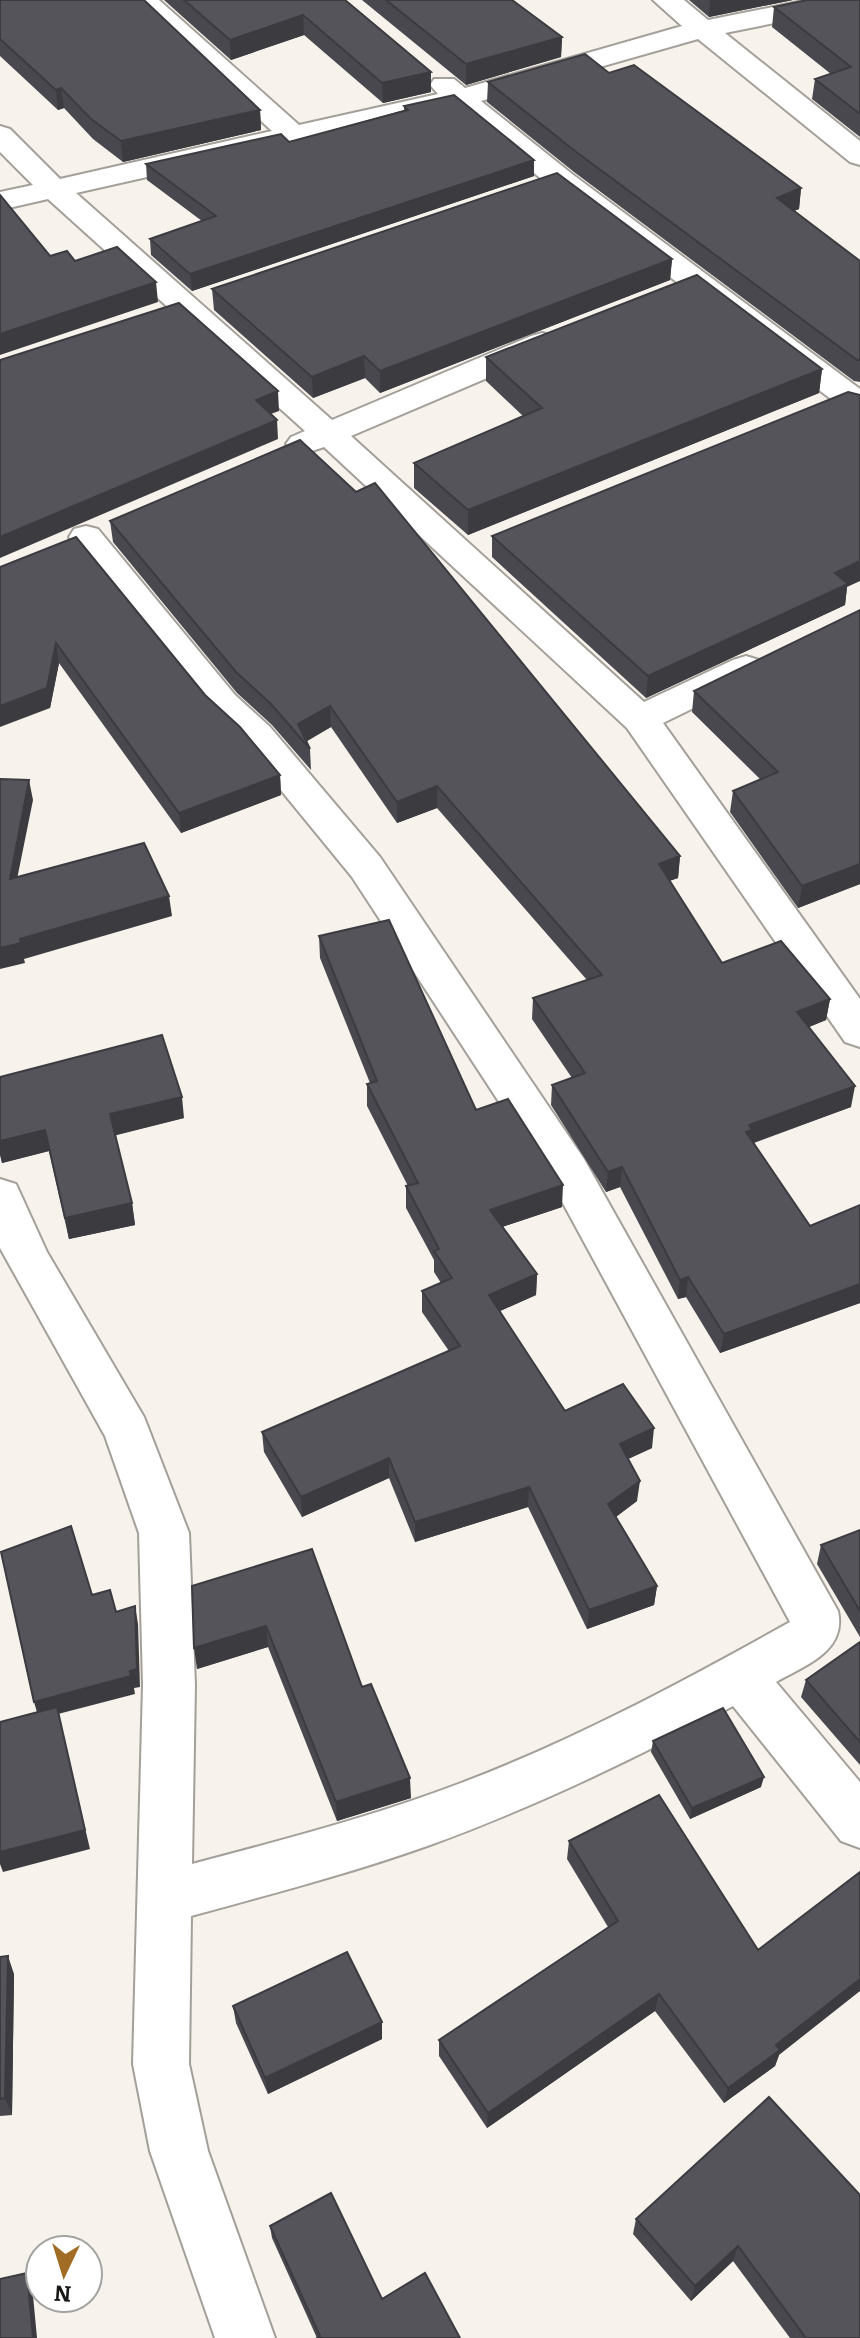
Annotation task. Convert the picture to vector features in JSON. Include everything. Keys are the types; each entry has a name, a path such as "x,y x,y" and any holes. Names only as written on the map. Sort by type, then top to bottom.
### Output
{"street":[{"path":"143,0 293,135"},
{"path":"667,0 860,156"},
{"path":"0,201 460,98 703,29 849,0"},
{"path":"424,68 561,180 683,289 847,400"},
{"path":"0,135 53,188 328,433 476,547 640,719 860,1031"},
{"path":"531,190 561,180"},
{"path":"271,458 567,334"},
{"path":"86,537 222,704 257,736 366,867 568,1171 813,1611 816,1625 811,1636 740,1676 512,1787 329,1854 162,1898"},
{"path":"640,719 778,652"},
{"path":"0,1196 27,1258 127,1431 164,1533 169,1685 162,1898 161,2064 179,2151 245,2338"},
{"path":"740,1676 860,1823"}],"building":[{"path":"0,0 144,0 260,110 121,141 91,119 61,88 56,90 0,39"},
{"path":"184,0 345,0 431,72 382,83 303,15 230,40"},
{"path":"386,0 512,0 562,37 466,64"},
{"path":"807,0 860,0 860,114 815,79 851,67 774,7"},
{"path":"585,54 609,73 634,65 801,188 777,198 860,261 860,360 575,151 488,82"},
{"path":"454,95 534,160 190,274 150,239 216,216 146,164 281,134 289,142 408,110 404,106"},
{"path":"557,173 672,259 380,371 364,356 312,377 212,289"},
{"path":"0,195 50,256 67,251 75,261 117,247 156,282 0,334"},
{"path":"697,275 822,369 468,510 414,463 542,408 486,357"},
{"path":"179,303 278,391 256,400 277,420 0,537 0,360"},
{"path":"848,392 860,395 860,561 835,573 848,584 648,676 492,536"},
{"path":"300,440 356,492 375,483 680,856 659,864 722,963 781,941 830,999 797,1012 855,1086 749,1125 752,1130 746,1132 810,1226 860,1205 860,1284 724,1334 688,1277 680,1280 622,1167 608,1172 552,1085 585,1073 533,998 602,975 437,786 397,802 330,706 298,724 310,749 271,704 236,672 110,521"},
{"path":"76,537 205,695 240,727 280,775 179,813 56,643 47,688 0,706 0,567"},
{"path":"860,610 860,864 802,886 733,791 778,772 694,691"},
{"path":"0,779 29,780 10,879 144,843 169,896 20,939 21,943 0,948"},
{"path":"389,920 476,1110 508,1099 563,1185 490,1210 537,1274 489,1295 565,1411 623,1384 654,1428 620,1444 640,1481 608,1504 657,1586 589,1610 529,1487 415,1522 389,1458 301,1497 262,1432 460,1346 422,1291 452,1278 434,1251 439,1249 406,1186 418,1183 367,1084 377,1081 319,936"},
{"path":"162,1035 182,1097 110,1114 132,1203 65,1218 45,1130 0,1141 0,1077"},
{"path":"71,1526 92,1595 110,1590 116,1612 135,1606 137,1669 130,1671 131,1676 34,1702 1,1552"},
{"path":"860,1530 860,1611 821,1545"},
{"path":"312,1549 362,1687 371,1684 410,1778 336,1802 266,1626 194,1648 192,1586"},
{"path":"860,1642 860,1742 806,1680"},
{"path":"57,1707 85,1830 0,1852 0,1722"},
{"path":"723,1708 764,1777 692,1808 653,1741"},
{"path":"659,1795 758,1950 860,1872 860,1979 776,2045 780,2050 728,2088 659,1994 488,2113 439,2040 618,1921 569,1841"},
{"path":"347,1952 382,2022 265,2078 233,2006"},
{"path":"8,1956 5,2098 0,2099 0,1957"},
{"path":"769,2097 860,2195 860,2338 806,2338 738,2246 695,2286 636,2219"},
{"path":"331,2193 382,2299 425,2273 460,2338 317,2338 320,2336 270,2226"},
{"path":"24,2274 24,2314 31,2314 33,2338 0,2338 0,2279"}]}
